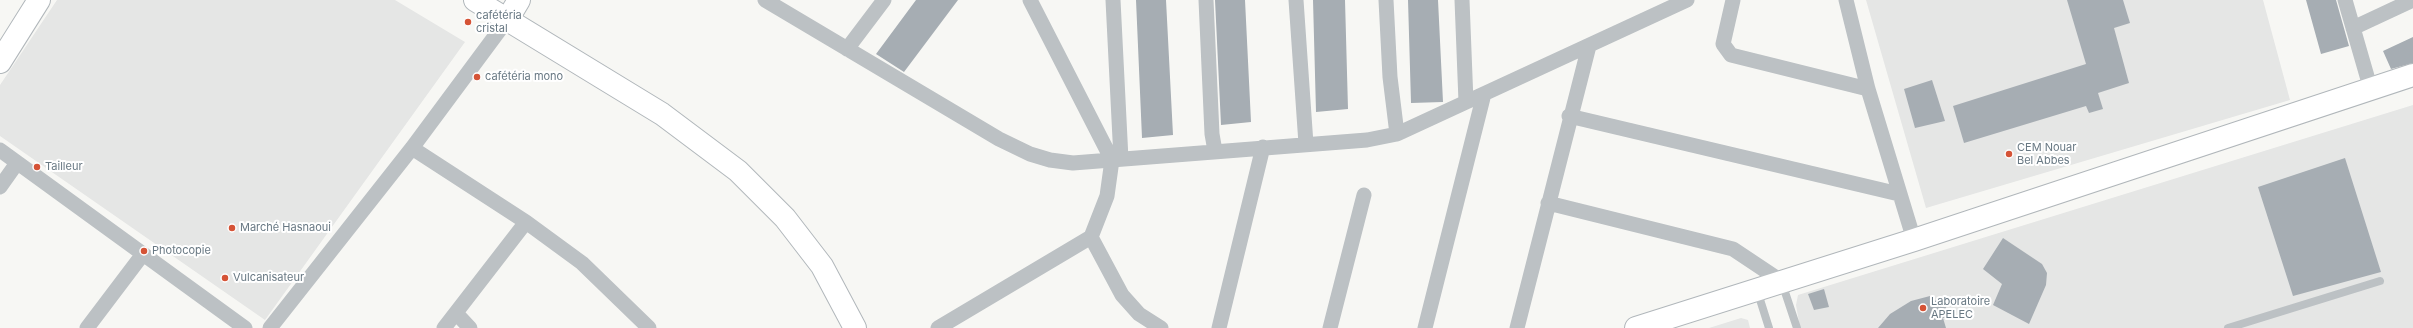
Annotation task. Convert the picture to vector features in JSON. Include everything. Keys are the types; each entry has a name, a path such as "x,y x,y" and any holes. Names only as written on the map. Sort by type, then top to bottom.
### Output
{"street":[{"path":"0,62 39,0"},
{"path":"475,0 662,114 738,171 785,218 822,266 855,328"},
{"path":"270,328 412,148 507,20 519,0"},
{"path":"767,0 999,139 1030,154 1050,160 1073,163 1368,140 1397,134 1687,0"},
{"path":"847,49 884,0"},
{"path":"1030,0 1116,160"},
{"path":"938,328 1091,238 1107,196 1116,160 1113,0"},
{"path":"1206,0 1215,151"},
{"path":"1296,0 1306,144"},
{"path":"1386,0 1390,77 1397,134"},
{"path":"1462,0 1466,102"},
{"path":"1733,0 1723,44 1731,55 1868,89"},
{"path":"1846,0 1868,89 1914,240"},
{"path":"2345,0 2372,90"},
{"path":"2354,28 2413,0"},
{"path":"1517,328 1589,46"},
{"path":"1636,328 1914,240 2372,90 2413,75"},
{"path":"1425,328 1484,94"},
{"path":"1570,116 1899,194"},
{"path":"1219,328 1263,147"},
{"path":"412,148 526,222 582,263 649,328"},
{"path":"0,150 245,328"},
{"path":"0,187 17,163"},
{"path":"1330,328 1364,195"},
{"path":"1548,203 1733,249 1782,281"},
{"path":"444,328 526,222"},
{"path":"1091,238 1122,295 1139,314 1161,328"},
{"path":"87,328 143,254"},
{"path":"1756,265 1756,289"},
{"path":"456,313 470,328"}],"lane":[{"path":"1782,281 1797,328"},
{"path":"2228,328 2380,281"},
{"path":"1756,289 1768,328"}],"shaded area":[{"name":"Marché Hasnaoui","path":"57,0 395,0 465,42 265,320 0,136 0,85"},
{"name":"CEM Nouar Bel Abbes","path":"1866,0 2263,0 2290,100 1926,208"},
{"path":"2413,105 2413,328 1800,328 1796,305 1798,295"},
{"path":"1741,318 1748,320 1750,328 1709,328"}],"building":[{"path":"916,0 958,0 904,72 876,54"},
{"path":"1136,0 1166,0 1173,135 1142,138"},
{"path":"1215,0 1245,0 1251,122 1221,125"},
{"path":"1313,0 1345,0 1348,109 1316,112"},
{"path":"1408,0 1438,0 1443,102 1411,103"},
{"path":"2067,0 2123,0 2130,23 2114,28 2129,83 2098,93 2103,109 2089,113 2086,106 1964,143 1953,106 2086,64"},
{"path":"2306,0 2336,0 2349,46 2321,54"},
{"path":"2413,37 2413,63 2391,69 2383,51"},
{"path":"1932,80 1945,121 1915,128 1904,89"},
{"path":"2345,158 2381,272 2293,296 2258,187"},
{"path":"2003,238 2042,264 2047,273 2046,285 2029,324 1993,305 2002,284 1983,269"},
{"path":"1824,289 1829,307 1814,310 1808,294"},
{"name":"Laboratoire APELEC","path":"1930,296 1932,302 1942,298 1950,317 1943,318 1946,328 1878,328 1890,314 1911,301"}],"place":[{"name":"cafétéria cristal","path":"468,22"},
{"name":"cafétéria mono","path":"477,77"},
{"name":"CEM Nouar Bel Abbes","path":"2009,154"},
{"name":"Tailleur","path":"37,167"},
{"name":"Marché Hasnaoui","path":"232,228"},
{"name":"Photocopie","path":"144,251"},
{"name":"Vulcanisateur","path":"225,278"},
{"name":"Laboratoire APELEC","path":"1923,308"}]}
